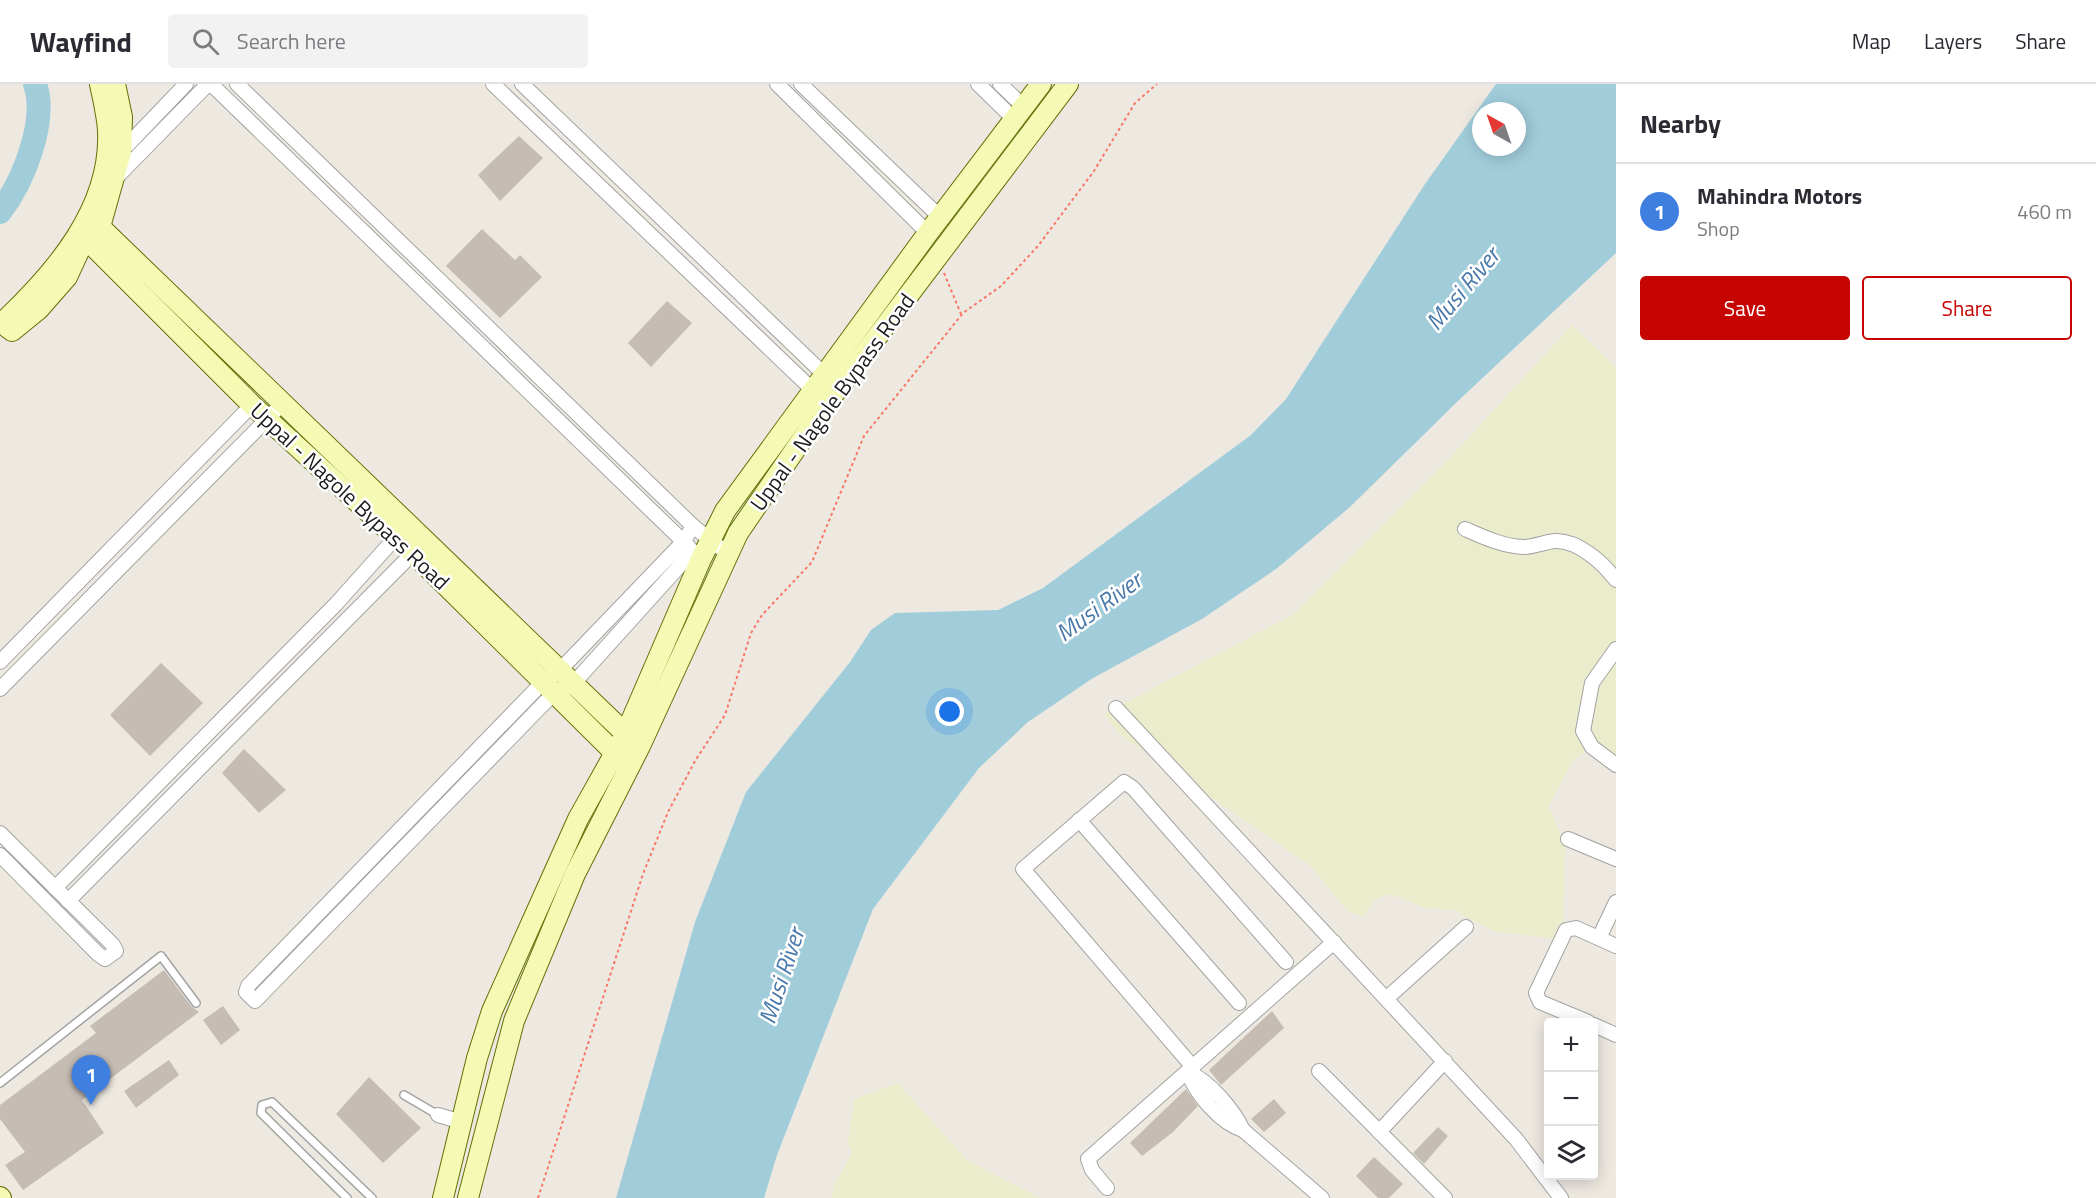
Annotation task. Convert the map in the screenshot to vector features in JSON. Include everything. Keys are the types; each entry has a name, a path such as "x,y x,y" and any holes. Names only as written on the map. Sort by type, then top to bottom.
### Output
{"street":[{"path":"100,84 108,130 109,174 92,232 67,277 39,309 15,330 10,330 2,323 40,286 82,228 98,194 109,174 121,152 186,84"},
{"path":"115,84 122,117 121,152"},
{"path":"109,174 210,84 692,550"},
{"path":"237,84 681,515 711,538 728,555"},
{"path":"493,84 826,389"},
{"path":"522,84 826,389"},
{"path":"777,84 934,225"},
{"path":"801,84 934,225"},
{"path":"978,84 1019,113"},
{"path":"1000,84 1019,113"},
{"name":"Uppal - Nagole Bypass Road","path":"443,1198 492,1011 578,819 615,753 632,741 728,555 826,389 934,225 1041,84"},
{"name":"Uppal - Nagole Bypass Road","path":"468,1198 514,1021 575,873 630,767 632,741 692,550 711,538 725,511 935,261 1068,84"},
{"name":"Uppal - Nagole Bypass Road","path":"92,232 282,404 557,682 615,753 630,767"},
{"name":"Uppal - Nagole Bypass Road","path":"92,232 260,411 557,682 632,741"},
{"path":"0,662 260,411 282,404"},
{"path":"0,689 260,411"},
{"path":"650,509 681,515"},
{"path":"557,682 255,1001 246,992 248,986 557,682 692,550 693,526"},
{"path":"1465,528 1508,545 1524,547 1556,541 1572,544 1584,550 1616,580"},
{"path":"56,888 336,604 396,537"},
{"path":"68,901 413,553"},
{"path":"1616,649 1592,683 1583,731 1592,747 1616,765"},
{"path":"1116,708 1516,1139 1560,1198"},
{"path":"1286,962 1133,788 1124,782 1023,869 1190,1069 1238,1119 1243,1130 1323,1198"},
{"path":"1079,820 1239,1003"},
{"path":"0,833 114,945 116,951 111,957 105,959 98,954 0,855"},
{"path":"1568,839 1616,859"},
{"path":"1599,938 1616,902"},
{"path":"1387,998 1466,927"},
{"path":"1577,1018 1540,1002 1536,993 1566,930 1575,928 1616,946"},
{"path":"1107,1188 1092,1170 1088,1159 1334,942"},
{"path":"1598,1027 1616,1035"},
{"path":"1379,1132 1445,1061"},
{"path":"1319,1071 1445,1198"},
{"path":"438,1115 462,1122"}],"lane":[{"path":"0,1083 161,956 196,1003"},
{"path":"1286,962 1298,975"},
{"path":"1239,1003 1251,1016"},
{"path":"404,1095 438,1115"},
{"path":"347,1198 261,1113 262,1105 272,1102 372,1198"}],"path":[{"path":"538,1198 643,874 668,812 725,715 751,633 762,615 812,562 864,436 961,315 1001,286 1038,246 1094,171 1135,104 1157,84"},
{"path":"935,261 949,279 961,315"}],"green space":[{"path":"1572,325 1616,367 1616,757 1592,747 1573,760 1549,806 1565,845 1563,940 1493,931 1454,910 1426,908 1390,894 1375,899 1363,917 1348,911 1309,865 1119,734 1104,714 1292,615 1455,452"},
{"path":"898,1083 967,1160 1040,1198 831,1198 834,1186 852,1153 848,1143 854,1099"}],"water":[{"name":"Musi River","path":"1496,84 1616,84 1616,253 1459,400 1350,507 1276,569 1202,619 1093,678 1028,722 979,768 873,909 777,1155 764,1198 616,1198 695,922 746,792 850,662 871,630 895,613 998,610 1043,588 1251,435 1286,399 1425,184 1472,118 1472,156 1526,156 1526,102 1483,102"}],"building":[{"path":"519,136 543,158 500,201 478,175"},
{"path":"482,229 515,260 520,255 542,277 500,318 446,266"},
{"path":"667,301 692,323 651,367 628,343"},
{"path":"161,663 203,703 150,756 110,715"},
{"path":"244,749 286,790 259,813 222,773"},
{"path":"164,970 191,1006 199,1012 82,1100 104,1133 23,1190 5,1165 25,1152 0,1119 0,1105 96,1033 90,1026"},
{"path":"223,1006 240,1030 221,1045 203,1020"},
{"path":"1272,1011 1284,1028 1221,1085 1209,1070"},
{"path":"169,1060 179,1075 136,1108 124,1091"},
{"path":"369,1077 421,1128 383,1163 336,1114"},
{"path":"1186,1089 1198,1106 1173,1132 1142,1156 1130,1143"},
{"path":"1274,1099 1286,1113 1264,1132 1251,1119"},
{"path":"1438,1127 1448,1136 1424,1164 1413,1153"},
{"path":"1374,1157 1403,1184 1389,1198 1378,1198 1356,1176"}],"waterway":[{"path":"0,212 25,168 36,133 38,99 35,84"}],"place":[{"name":"Mahindra Motors","path":"91,1105"}]}
